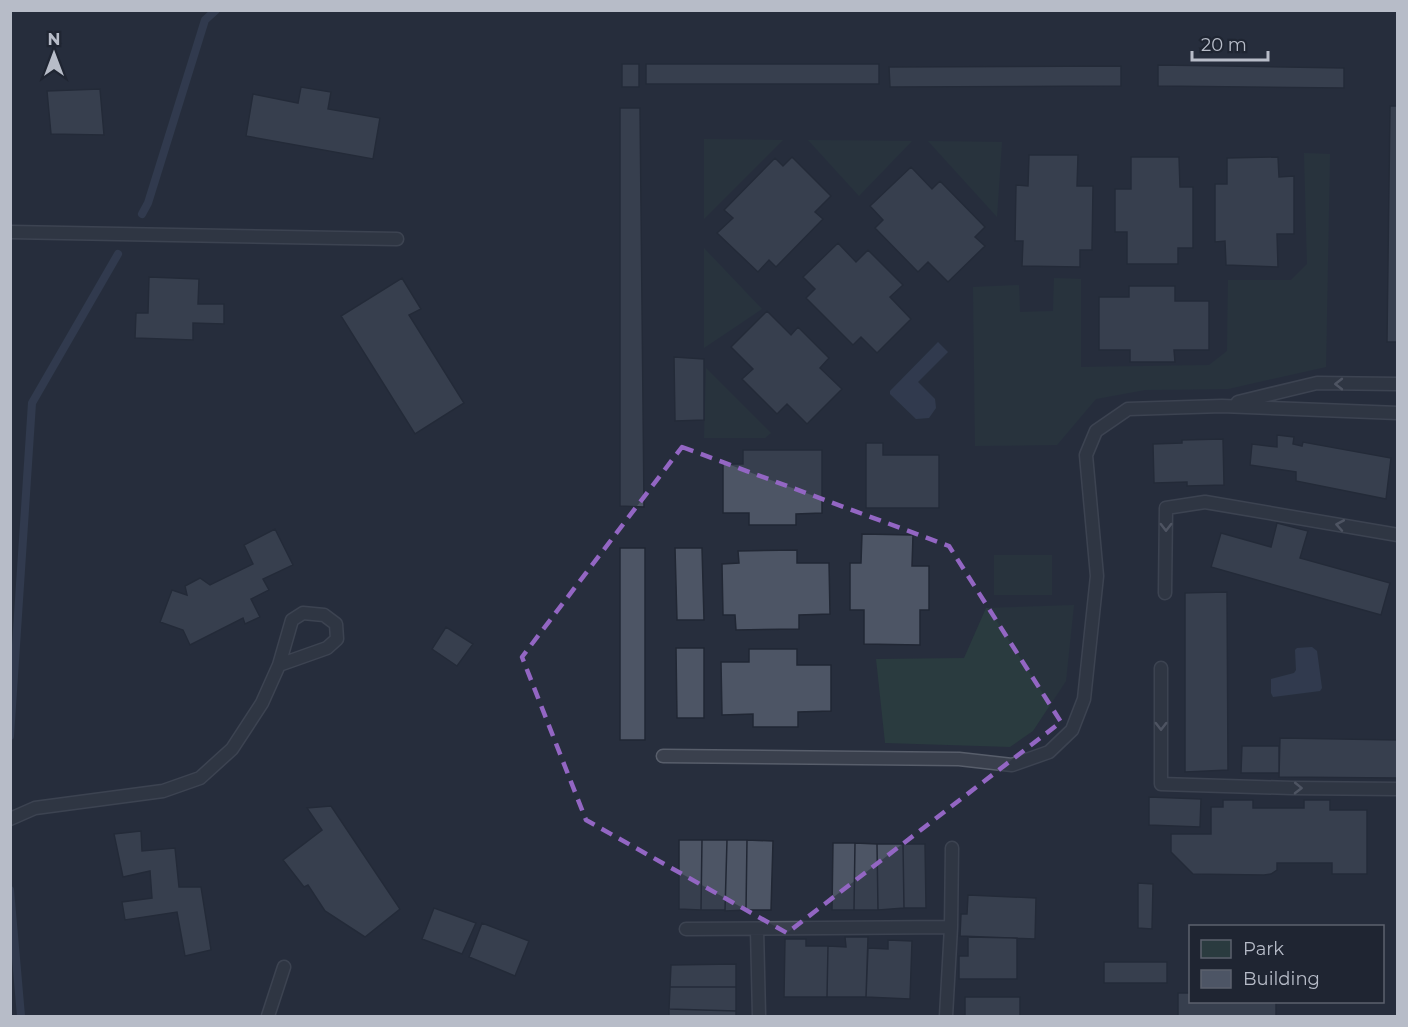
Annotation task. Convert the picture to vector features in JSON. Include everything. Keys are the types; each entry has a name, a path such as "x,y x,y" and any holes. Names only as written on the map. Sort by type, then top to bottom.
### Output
{"lane":[{"path":"10,232 397,239"},
{"path":"1222,406 1317,383 1398,384"},
{"path":"663,756 959,759 1012,765 1049,752 1072,730 1084,699 1097,576 1086,455 1096,431 1128,408 1222,406 1398,413"},
{"path":"1166,593 1166,508 1173,506 1205,502 1398,535"},
{"path":"10,819 35,808 163,791 200,778 232,749 262,703 279,665 292,620 303,613 324,615 336,624 337,639 327,648 279,665"},
{"path":"1161,668 1161,784 1398,789"},
{"path":"946,1017 951,927 952,848"},
{"path":"686,929 951,927"},
{"path":"757,929 759,1017"},
{"path":"268,1017 284,967"}],"highlighted area":[{"path":"682,447 949,546 1061,722 787,933 586,820 522,657"}],"green space":[{"path":"704,139 783,140 704,219"},
{"path":"808,140 912,141 859,196"},
{"path":"928,141 1002,142 997,217"},
{"path":"1304,153 1330,154 1326,367 1228,389 1145,390 1096,399 1057,445 975,446 973,287 1019,285 1020,312 1053,311 1054,278 1081,279 1081,367 1209,365 1227,351 1228,280 1291,280 1307,264"},
{"path":"704,248 762,309 704,348"},
{"path":"706,368 771,433 765,438 704,438"},
{"path":"994,555 1052,555 1052,595 994,595"},
{"path":"1074,605 1066,681 1033,731 1010,747 885,743 876,659 964,658 986,608"}],"water":[{"path":"938,342 948,352 918,382 935,399 936,408 929,418 916,419 890,394 890,391"},
{"path":"1312,647 1317,651 1322,688 1320,691 1273,697 1271,679 1294,673 1296,670 1295,650"}],"building":[{"path":"622,64 639,64 639,87 622,87"},
{"path":"646,64 879,64 879,84 646,84"},
{"path":"1158,65 1344,68 1344,88 1158,86"},
{"path":"1121,66 1121,86 890,87 889,67"},
{"path":"301,87 331,92 328,109 380,118 373,159 246,136 253,94 298,103"},
{"path":"100,89 104,135 51,134 47,91"},
{"path":"1390,106 1398,106 1398,342 1387,342"},
{"path":"620,108 640,108 644,507 620,506"},
{"path":"1029,155 1078,155 1077,186 1093,186 1092,250 1080,250 1080,267 1022,266 1023,241 1015,241 1016,185 1028,186"},
{"path":"792,157 831,196 815,212 823,219 776,267 769,260 758,272 717,233 733,218 724,210 775,158 783,166"},
{"path":"1131,157 1179,157 1180,187 1193,187 1193,248 1178,248 1178,264 1127,264 1127,232 1115,232 1115,189 1131,189"},
{"path":"1278,157 1279,177 1294,176 1294,234 1277,234 1278,267 1226,265 1225,241 1215,242 1215,184 1227,184 1227,158"},
{"path":"911,167 932,189 940,181 985,227 975,237 985,246 948,282 928,262 918,272 875,228 883,220 870,206"},
{"path":"838,243 856,262 868,250 903,285 890,297 911,319 877,353 861,337 853,345 806,298 815,289 803,277"},
{"path":"149,277 199,279 198,304 224,304 224,324 193,323 193,340 135,338 136,313 148,313"},
{"path":"402,278 421,309 409,315 464,403 415,434 341,316"},
{"path":"1129,286 1175,286 1175,301 1209,301 1209,350 1174,350 1175,362 1130,362 1130,350 1099,350 1099,297 1129,297"},
{"path":"767,311 791,335 798,327 829,358 820,368 842,389 807,424 787,404 777,414 742,379 753,369 731,347"},
{"path":"674,357 704,359 704,420 675,421"},
{"path":"1277,435 1294,437 1293,444 1302,446 1303,442 1391,458 1386,499 1296,481 1296,472 1250,465 1252,444 1277,447"},
{"path":"1223,439 1224,485 1187,486 1187,482 1154,483 1153,444 1182,443 1182,440"},
{"path":"866,443 883,443 883,455 939,455 939,508 866,508"},
{"path":"743,450 822,450 822,513 796,514 796,525 749,525 749,513 723,513 723,464 743,464"},
{"path":"1277,523 1308,531 1300,558 1390,583 1381,615 1211,567 1221,533 1271,547"},
{"path":"275,529 293,565 263,579 269,590 251,599 260,617 245,624 243,618 190,645 183,630 160,622 172,590 187,595 185,586 200,578 210,585 253,564 244,545"},
{"path":"862,534 913,535 912,566 929,566 929,610 920,610 920,645 864,644 864,610 850,610 850,563 861,563"},
{"path":"620,548 645,548 645,740 620,740"},
{"path":"675,548 702,548 704,620 677,620"},
{"path":"797,550 797,563 829,563 830,614 799,615 799,629 736,630 735,615 723,615 722,564 739,563 738,551"},
{"path":"1227,592 1228,770 1185,772 1185,593"},
{"path":"446,627 473,644 457,666 432,649"},
{"path":"676,648 704,648 704,718 677,718"},
{"path":"749,649 797,649 797,665 831,665 831,711 798,712 798,727 753,727 753,714 722,715 721,662 749,662"},
{"path":"1280,738 1398,740 1398,778 1279,777"},
{"path":"1242,746 1279,746 1279,773 1241,773"},
{"path":"1149,797 1201,799 1200,827 1149,825"},
{"path":"1223,800 1253,800 1253,808 1304,808 1304,800 1330,800 1330,810 1367,810 1367,874 1332,874 1332,863 1277,863 1277,870 1264,875 1193,874 1171,852 1171,834 1211,834 1211,807 1223,807"},
{"path":"331,806 400,909 365,937 325,911 308,885 304,887 283,860 322,830 307,808"},
{"path":"141,831 142,851 175,848 179,887 201,887 211,950 185,956 177,912 125,920 122,902 152,898 150,871 123,877 114,834"},
{"path":"679,840 702,840 701,910 679,909"},
{"path":"702,840 727,840 725,910 701,910"},
{"path":"727,840 747,840 746,910 725,911"},
{"path":"747,840 773,841 771,910 746,910"},
{"path":"833,843 855,843 854,910 832,910"},
{"path":"855,843 877,844 878,910 854,910"},
{"path":"877,844 903,844 904,908 878,910"},
{"path":"903,844 925,844 926,908 904,908"},
{"path":"1138,883 1153,884 1152,929 1138,928"},
{"path":"968,895 1036,898 1035,939 960,936 961,914 967,914"},
{"path":"434,908 476,923 462,954 422,939"},
{"path":"482,923 529,941 515,976 469,957"},
{"path":"845,937 868,937 866,997 827,997 828,946 846,947"},
{"path":"968,937 1017,938 1017,979 959,979 959,956 968,956"},
{"path":"785,939 806,939 806,946 828,946 827,997 784,997"},
{"path":"888,940 912,941 910,999 866,997 868,948 888,949"},
{"path":"1104,962 1167,962 1167,983 1104,983"},
{"path":"736,964 736,987 670,987 671,965"},
{"path":"670,987 736,987 736,1011 669,1009"},
{"path":"1178,993 1189,993 1189,1003 1276,1003 1276,1016 1178,1016"},
{"path":"965,997 1020,997 1020,1016 960,1016 965,1015"},
{"path":"669,1009 736,1011 736,1016 669,1016"}],"waterway":[{"path":"142,214 148,203 205,20 216,10"},
{"path":"10,736 32,403 118,254"},
{"path":"10,890 21,1016"}]}
